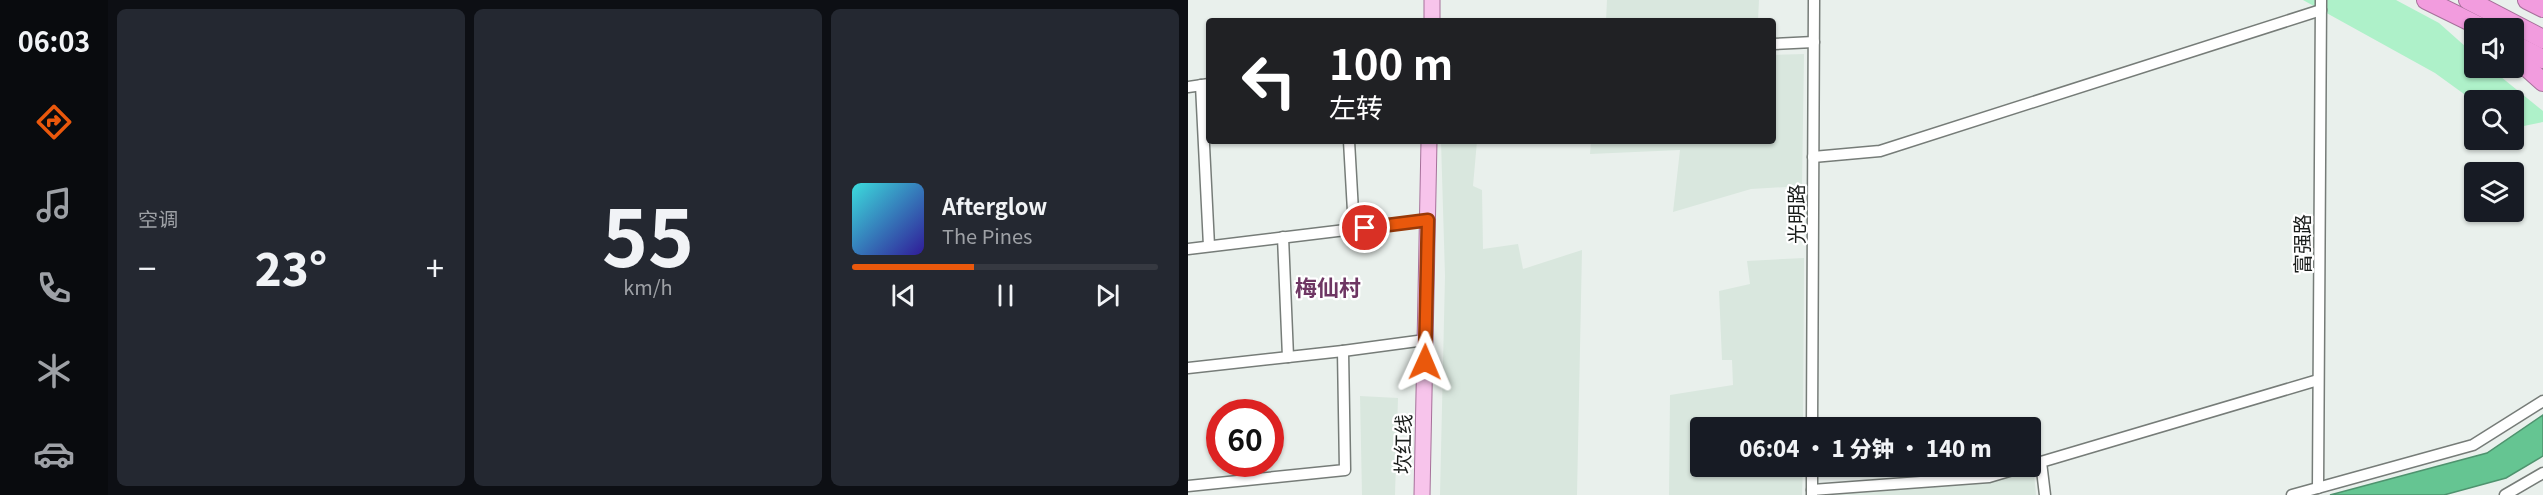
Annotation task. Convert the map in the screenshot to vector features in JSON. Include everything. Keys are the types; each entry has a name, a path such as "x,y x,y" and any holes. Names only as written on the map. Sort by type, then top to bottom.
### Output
{"highway":[{"path":"2426,0 2464,19"},
{"path":"2468,0 2543,39"},
{"path":"2528,0 2543,8"},
{"path":"2524,49 2543,59"},
{"path":"2524,65 2543,82"}],"main road":[{"path":"1432,0 1432,18"},
{"name":"坎红线","path":"1422,495 1429,144"}],"street":[{"name":"光明路","path":"1812,417 1814,0"},
{"path":"1813,157 1880,151 2321,5"},
{"name":"富强路","path":"2318,488 2321,5"},
{"path":"1776,44 1814,42"},
{"path":"1188,87 1205,85 1206,125"},
{"path":"1206,144 1209,246"},
{"path":"1349,144 1354,229"},
{"path":"1188,249 1428,220"},
{"path":"1283,237 1288,357"},
{"path":"1188,368 1425,340"},
{"path":"1188,486 1346,470 1343,351"},
{"path":"2041,462 2318,380"},
{"path":"2292,495 2472,445 2543,402"},
{"path":"2505,495 2543,473"},
{"path":"1812,477 1812,493 1989,477"},
{"path":"2040,477 2045,495"}],"shaded area":[{"path":"1607,0 1759,0 1758,18 1606,18"},
{"path":"2303,0 2396,0 2439,23 2464,45 2464,78 2502,78 2517,90 2464,90 2464,94 2435,73"},
{"path":"1804,54 1802,186 1751,189 1673,212 1680,150 1590,154 1591,144 1776,144 1776,55"},
{"path":"2524,96 2543,111 2543,122 2524,126"},
{"path":"1441,144 1477,144 1473,186 1482,190 1483,249 1518,244 1523,269 1582,250 1577,495 1440,495 1445,276"},
{"path":"1804,258 1803,417 1690,417 1690,477 1803,477 1802,495 1669,495 1670,395 1733,385 1732,360 1722,360 1719,291 1750,284 1747,261"},
{"path":"1360,396 1398,398 1395,495 1362,495"},
{"path":"2543,415 2543,456 2506,478 2444,495 2330,495 2487,453"},
{"path":"1994,477 2034,477 2036,495 1812,495"}],"district":[{"name":"梅仙村","path":"1328,286"}],"route":[{"path":"1365,228 1428,220 1425,362"}]}
